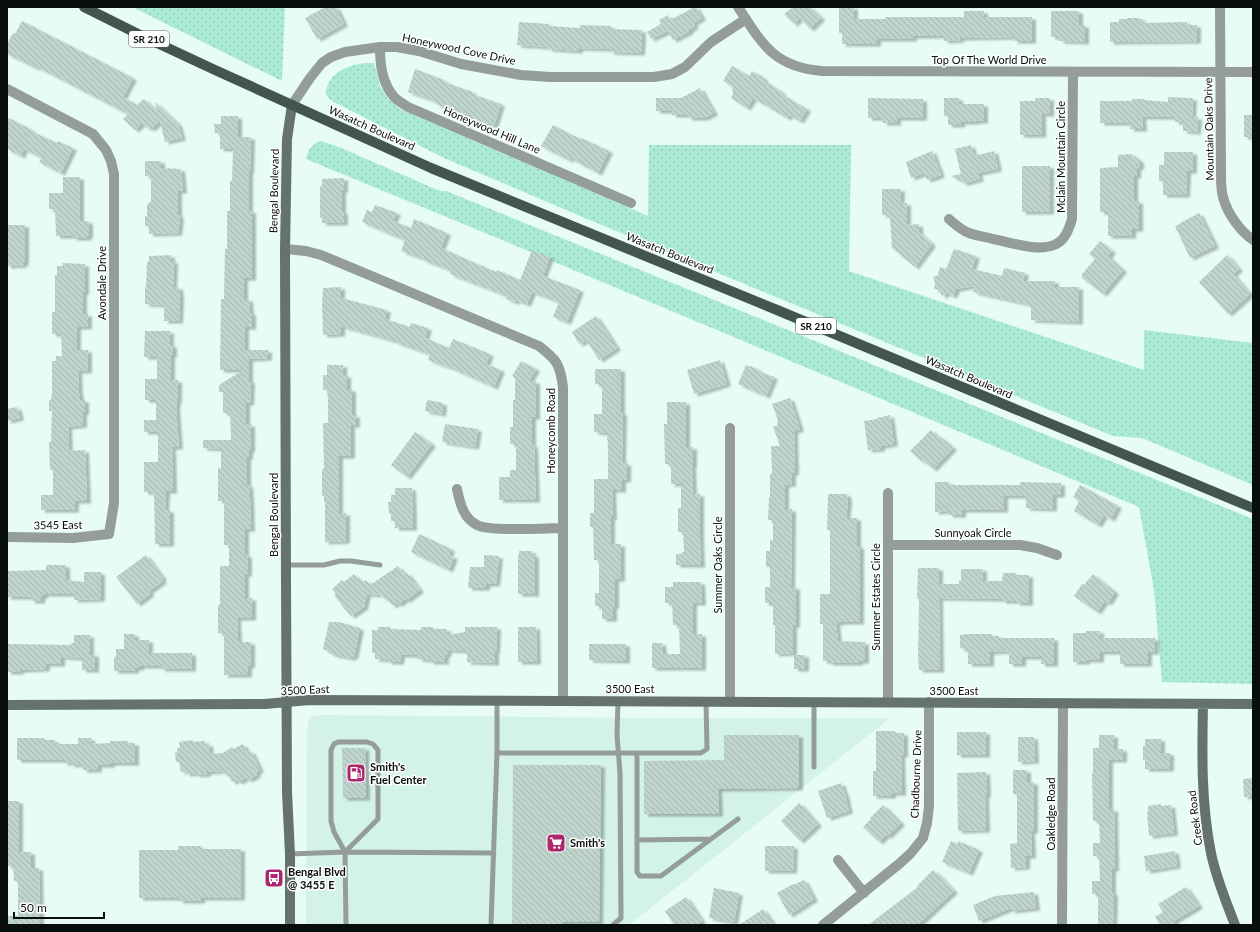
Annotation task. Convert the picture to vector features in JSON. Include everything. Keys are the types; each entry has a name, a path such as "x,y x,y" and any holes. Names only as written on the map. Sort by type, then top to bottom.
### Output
{"main road":[{"name":"Wasatch Boulevard","path":"84,7 140,35 431,168 1253,508"},
{"name":"Bengal Boulevard","path":"290,925 286,565 285,249 287,139 292,105"},
{"name":"3500 East","path":"7,705 265,704 309,700 1253,704"},
{"name":"Creek Road","path":"1203,704 1204,813 1211,853 1222,892 1235,925"}],"street":[{"name":"Top Of The World Drive","path":"738,7 765,46 783,61 806,70 1253,72"},
{"name":"Mountain Oaks Drive","path":"1220,7 1221,175 1223,198 1232,218 1246,235 1253,240"},
{"name":"Honeywood Cove Drive","path":"292,105 322,63 331,57 345,52 380,47 397,48 419,51 461,64 521,75 550,77 654,78 672,74 685,67 711,42 746,19"},
{"name":"Honeywood Hill Lane","path":"380,47 382,74 387,87 396,98 408,107 631,203"},
{"name":"Mclain Mountain Circle","path":"949,220 959,228 972,234 1031,247 1043,248 1054,245 1063,239 1069,230 1072,219 1073,72"},
{"name":"Avondale Drive","path":"7,89 93,134 106,150 114,174 114,503 109,534"},
{"name":"Honeycomb Road","path":"285,249 306,251 321,255 539,346 553,356 562,376 563,387 563,701"},
{"name":"Summer Oaks Circle","path":"730,428 730,702"},
{"path":"457,489 460,505 468,518 478,526 491,529 563,528"},
{"name":"Summer Estates Circle","path":"888,493 888,702"},
{"name":"3545 East","path":"7,537 73,538 109,534"},
{"name":"Sunnyoak Circle","path":"888,545 1020,545 1037,548 1057,555"},
{"name":"Chadbourne Drive","path":"823,925 912,853 923,838 929,806 929,702"},
{"name":"Oakledge Road","path":"1062,925 1063,703"},
{"path":"838,860 864,893"}],"lane":[{"path":"286,565 324,565 340,561 380,565"},
{"path":"491,925 497,753 497,701"},
{"path":"613,925 621,918 620,773 617,735 618,701"},
{"path":"497,753 701,753 707,749 706,702"},
{"path":"814,702 814,767"},
{"path":"345,852 378,819 378,750 373,744 367,742 338,742 334,744 331,750 331,821 334,832 345,852 346,925"},
{"path":"636,753 637,872 640,876 661,876 738,819"},
{"path":"637,840 711,840"},
{"path":"290,854 345,852 494,853"}],"shaded area":[{"path":"313,716 628,718 890,718 629,925 306,925 307,730 309,720"}],"green space":[{"path":"132,7 285,7 282,81"},
{"path":"374,63 380,86 388,99 400,109 648,216 649,145 851,145 849,271 1144,370 1144,330 1253,343 1253,485 1142,438 1113,436 592,221 444,158 334,102 328,97 326,94 326,89 329,81 337,73 353,65"},
{"path":"320,141 339,147 440,191 446,191 1253,519 1253,684 1162,682 1154,590 1139,507 306,159 310,148"}],"building":[{"path":"325,7 336,7 344,24 317,39 305,18"},
{"path":"695,7 702,18 693,23 695,26 689,30 689,32 673,40 668,31 651,39 647,32 661,24 659,20 668,15 670,20"},
{"path":"793,7 810,7 821,18 810,29 800,18 794,24 784,14"},
{"path":"839,7 854,7 854,19 885,19 885,17 964,17 964,11 984,11 984,17 1032,17 1032,41 1014,41 1014,37 960,38 960,40 944,41 944,36 913,36 913,39 877,39 877,44 842,44 842,33 839,33"},
{"path":"1051,11 1079,11 1079,25 1085,25 1085,42 1060,41 1059,37 1051,37"},
{"path":"1119,19 1142,19 1142,23 1187,22 1187,25 1197,25 1197,41 1110,42 1110,22 1119,22"},
{"path":"22,21 133,78 123,97 137,105 144,99 157,111 155,102 178,124 182,138 165,142 160,121 151,129 148,127 147,128 142,123 135,130 123,119 128,114 37,67 36,68 7,54 7,44 13,33 15,34"},
{"path":"519,22 549,24 549,26 580,28 580,25 611,26 611,29 642,30 641,53 610,52 610,49 579,48 579,51 548,49 548,47 517,45"},
{"path":"732,66 749,76 752,71 782,92 781,94 807,109 800,121 789,115 787,118 753,98 747,108 731,98 733,94 732,86 723,81"},
{"path":"415,69 444,80 444,82 473,92 472,94 501,104 494,126 436,104 437,102 408,92"},
{"path":"700,88 714,113 704,118 688,118 688,115 672,115 672,111 656,111 656,98 681,98"},
{"path":"1168,97 1193,98 1192,117 1198,117 1197,132 1183,131 1183,122 1175,122 1175,117 1142,117 1143,129 1130,129 1130,123 1100,123 1100,101 1132,101 1132,99 1144,99 1168,102"},
{"path":"868,98 923,99 923,118 897,118 897,123 883,123 883,118 868,118"},
{"path":"944,98 959,98 959,104 984,104 984,121 961,122 961,125 948,125 948,116 944,116"},
{"path":"1035,98 1050,98 1050,114 1042,114 1042,135 1020,135 1020,101 1035,101"},
{"path":"1244,115 1253,115 1253,137 1244,137"},
{"path":"221,116 238,116 238,137 251,137 249,211 252,211 252,278 244,278 244,299 249,299 250,313 252,313 252,327 245,327 245,350 268,350 268,358 249,359 249,381 251,381 250,403 246,403 246,424 251,424 251,450 249,450 249,457 247,457 247,485 249,485 251,529 245,529 245,555 248,555 248,574 245,574 245,598 252,598 252,618 237,618 238,642 251,642 251,666 248,666 248,675 224,675 224,633 218,633 218,605 220,605 220,566 229,566 229,545 224,545 224,501 218,501 218,468 221,468 221,449 203,448 203,440 231,440 230,413 223,413 223,392 219,392 219,385 243,370 220,370 221,299 224,299 225,249 227,249 227,211 230,211 230,181 232,181 233,149 220,149 220,133 215,133 214,124 221,124"},
{"path":"7,117 32,130 31,131 57,143 58,141 73,148 61,173 39,162 42,158 24,149 21,156 7,149"},
{"path":"553,125 580,139 581,138 609,151 598,173 570,158 569,160 541,146"},
{"path":"971,145 974,156 994,151 998,169 978,173 980,179 965,183 951,176 961,174 955,149"},
{"path":"932,151 941,175 927,180 924,173 911,178 906,162"},
{"path":"1164,152 1193,152 1193,171 1187,171 1186,195 1163,195 1163,181 1159,181 1159,165 1164,165"},
{"path":"1131,154 1140,161 1140,167 1137,168 1137,176 1134,176 1134,201 1139,201 1139,229 1132,229 1132,236 1108,236 1108,212 1100,212 1100,168 1118,167 1118,155"},
{"path":"145,161 161,161 161,168 181,169 183,191 178,191 178,215 180,218 178,233 149,234 149,226 145,226 147,204 151,202 151,176 145,176"},
{"path":"1022,166 1050,166 1050,212 1022,212"},
{"path":"63,177 80,177 80,221 89,221 89,236 87,236 87,238 56,236 55,209 49,209 49,193 63,193"},
{"path":"344,178 344,190 342,190 342,212 344,212 344,223 322,223 322,218 320,218 320,186 322,186 322,179"},
{"path":"882,189 901,189 900,203 907,203 907,225 919,224 919,232 932,244 915,267 892,248 890,217 888,217 888,215 882,215"},
{"path":"375,205 397,213 393,221 411,228 414,219 447,233 441,248 496,272 497,270 520,280 532,250 550,257 543,276 580,290 567,322 553,317 559,302 532,292 527,304 516,300 515,302 506,299 507,296 450,274 451,271 445,268 401,251 405,240 362,222 367,210 372,212"},
{"path":"1199,213 1215,246 1190,258 1175,226"},
{"path":"7,225 25,225 25,262 23,265 7,266"},
{"path":"1100,241 1112,251 1108,256 1123,270 1103,294 1082,278 1082,274 1095,259 1089,254"},
{"path":"954,249 976,256 972,269 1002,276 1004,268 1025,273 1023,281 1055,281 1055,287 1079,287 1079,322 1031,320 1031,305 973,292 975,286 956,289 953,296 947,293 942,296 939,290 934,289 935,283 933,277 938,275 940,267 946,269"},
{"path":"171,255 171,261 174,261 173,287 179,287 179,321 164,321 164,305 145,304 147,262 149,262 149,256"},
{"path":"1227,255 1239,269 1233,274 1250,294 1228,314 1199,282"},
{"path":"62,263 85,264 83,314 88,314 88,327 77,327 77,350 88,350 88,371 78,371 80,400 85,400 85,412 83,412 83,425 68,427 69,451 85,450 87,501 75,501 75,510 41,510 41,495 53,495 53,470 50,470 49,442 51,442 52,411 49,411 49,400 51,400 52,394 52,361 56,361 56,356 62,356 61,334 52,334 52,312 55,312 55,275 57,275 57,266 63,266"},
{"path":"341,287 341,298 387,310 385,319 410,327 411,323 428,328 425,338 449,348 453,339 490,354 486,364 501,370 494,387 451,368 428,360 430,354 395,341 341,326 341,334 323,335 323,288"},
{"path":"596,316 617,348 599,360 586,340 579,344 572,332"},
{"path":"145,331 170,331 170,345 173,345 173,355 171,355 171,380 178,380 178,400 176,408 179,447 172,447 173,491 166,491 165,510 170,510 170,544 155,544 154,494 151,494 151,492 144,492 144,462 158,462 158,432 144,432 144,420 156,420 156,400 145,400 145,379 157,379 157,357 144,357"},
{"path":"720,360 727,384 694,394 687,370"},
{"path":"521,361 536,369 529,381 536,381 536,417 532,417 532,445 534,445 536,500 499,500 499,477 510,477 510,470 516,470 516,444 510,444 510,427 513,427 513,400 515,400 515,378 512,376"},
{"path":"327,365 343,365 343,375 347,375 347,389 352,389 352,415 356,415 356,425 351,425 351,456 339,456 339,513 346,513 346,541 325,542 325,502 324,496 322,496 322,469 324,469 323,423 328,423 328,399 327,390 323,390 323,375 327,375"},
{"path":"746,365 774,377 766,396 738,384"},
{"path":"595,369 621,369 621,413 623,413 622,458 623,463 627,463 627,480 622,480 622,490 612,490 613,517 611,517 611,544 621,544 621,579 615,579 615,607 613,606 613,619 602,619 602,606 595,606 595,593 599,593 599,560 594,560 593,527 590,527 590,513 594,513 594,479 608,479 608,449 607,433 594,432 594,414 602,414 602,384 595,384"},
{"path":"790,398 800,429 794,431 795,473 792,473 792,484 785,485 785,509 792,509 791,587 796,587 796,625 793,625 793,653 775,654 773,603 765,603 765,587 770,587 770,567 766,567 766,551 770,551 770,540 773,540 773,520 768,520 770,474 772,474 771,446 780,446 773,427 778,425 778,420 772,404"},
{"path":"427,400 443,403 442,414 425,411"},
{"path":"667,402 686,402 686,447 693,447 693,494 700,494 701,565 676,565 676,554 682,554 682,552 684,552 683,532 678,532 678,508 681,508 681,484 671,484 671,464 665,464 664,424 667,424"},
{"path":"17,407 20,418 7,421 7,409"},
{"path":"890,415 894,444 881,446 881,449 868,450 864,421"},
{"path":"445,424 478,429 475,447 442,442"},
{"path":"931,430 940,439 941,437 953,448 933,469 910,451"},
{"path":"415,432 432,444 407,477 391,465"},
{"path":"935,482 949,482 949,485 1020,485 1020,482 1061,483 1061,495 1053,495 1053,509 1026,508 1026,496 1004,496 1004,510 962,510 962,515 949,515 949,511 935,512"},
{"path":"1080,485 1118,506 1111,519 1104,515 1098,525 1074,511 1079,501 1073,497"},
{"path":"395,488 412,488 413,528 395,528 395,521 391,521 388,502 391,502 391,495 395,495"},
{"path":"828,494 847,494 848,501 846,518 857,518 857,546 860,546 860,622 836,623 838,641 865,642 865,661 859,661 859,663 829,663 829,661 823,661 823,624 820,624 820,594 830,594 830,530 827,530"},
{"path":"419,534 451,549 449,555 454,557 449,570 411,552"},
{"path":"519,551 532,551 532,555 535,555 535,594 518,594"},
{"path":"146,555 163,578 161,579 163,581 149,591 150,594 137,604 116,577"},
{"path":"484,555 499,556 496,584 486,584 486,588 468,588 470,567 484,567"},
{"path":"46,565 66,565 66,580 84,582 84,572 101,572 101,599 74,600 74,594 44,594 44,596 41,596 41,601 31,601 31,597 7,597 7,571 46,570"},
{"path":"398,566 404,574 407,573 420,590 398,605 397,602 393,606 378,592 378,595 367,594 364,607 351,616 334,595 336,594 332,589 342,580 344,582 354,574 360,581 362,580 364,582 366,580 370,585"},
{"path":"918,568 939,568 939,584 959,584 959,581 961,581 961,569 983,569 983,581 1002,581 1003,573 1029,575 1029,603 1002,601 1002,599 939,598 940,670 919,670 919,599 917,599"},
{"path":"1093,574 1115,592 1108,603 1105,601 1097,612 1074,596 1082,584 1084,585"},
{"path":"673,582 701,582 702,603 693,603 693,634 702,634 702,668 652,668 652,643 662,643 663,654 680,654 679,625 673,625 672,603 665,603 665,587 673,587"},
{"path":"329,622 339,622 360,628 354,657 352,656 352,658 335,655 323,649"},
{"path":"378,627 421,630 421,627 433,627 433,629 447,629 447,635 465,632 465,627 497,627 495,663 467,662 467,651 448,650 447,655 445,655 445,662 430,662 430,660 418,659 418,655 401,655 400,662 388,662 388,660 375,659 375,653 372,653 372,630 378,630"},
{"path":"518,627 536,627 537,662 518,662"},
{"path":"1086,631 1100,631 1100,638 1155,638 1155,652 1148,652 1148,664 1120,664 1120,652 1100,652 1100,660 1073,662 1073,633 1086,633"},
{"path":"124,634 135,634 135,640 149,640 149,653 192,653 192,669 161,669 161,666 140,666 140,668 135,668 135,671 114,671 114,657 116,657 116,649 124,649"},
{"path":"992,634 992,636 999,636 999,638 1054,638 1054,664 1041,664 1041,657 1022,657 1022,664 1009,664 1009,651 990,652 990,664 968,664 968,652 966,652 966,649 960,648 960,635"},
{"path":"74,635 90,635 90,654 95,654 95,670 82,670 82,658 61,657 61,664 46,664 46,669 7,672 7,644 71,645 71,643 74,643"},
{"path":"589,644 626,644 626,661 589,660"},
{"path":"794,655 805,655 805,669 794,669"},
{"path":"876,731 895,731 895,733 904,733 904,755 901,755 902,793 892,793 892,796 873,796 873,771 876,771"},
{"path":"957,732 986,732 986,755 957,755"},
{"path":"724,735 799,735 799,788 718,789 719,814 644,814 644,761 724,760"},
{"path":"1099,735 1114,735 1114,749 1123,749 1123,760 1109,760 1109,809 1114,809 1115,869 1112,869 1112,893 1114,893 1113,925 1098,925 1098,894 1092,894 1092,881 1100,881 1099,856 1093,856 1093,843 1100,843 1099,821 1093,821 1092,773 1093,748 1099,748"},
{"path":"1018,737 1034,737 1035,761 1018,762"},
{"path":"17,738 44,738 44,740 55,740 55,744 78,744 78,738 91,738 91,744 110,743 110,741 128,741 128,743 135,743 135,763 111,763 111,765 98,765 98,770 83,770 83,764 71,765 71,763 64,763 64,760 17,760"},
{"path":"1145,739 1161,739 1161,753 1170,753 1170,769 1145,769 1145,760 1143,760 1143,746 1145,746"},
{"path":"193,740 193,742 205,741 205,744 209,744 210,754 223,753 232,747 233,749 243,744 247,752 251,751 260,770 256,772 257,775 248,780 247,777 239,782 237,780 232,782 227,773 223,774 222,771 207,772 207,774 196,775 196,773 186,774 186,771 181,772 179,762 176,762 175,752 177,753 177,748 180,748 179,742"},
{"path":"342,748 365,748 366,798 343,798"},
{"name":"Smith's","path":"513,765 601,765 599,922 563,922 561,925 512,925"},
{"path":"1013,770 1027,770 1027,782 1034,782 1034,831 1031,831 1032,856 1026,856 1026,867 1011,868 1010,844 1017,843 1017,794 1013,794"},
{"path":"986,772 986,830 958,831 957,773"},
{"path":"1253,778 1253,796 1244,797 1243,779"},
{"path":"841,783 849,811 827,818 818,791"},
{"path":"7,801 19,801 19,852 31,852 31,868 39,868 40,925 8,925 8,916 18,916 18,881 14,881 13,866 7,866"},
{"path":"799,803 818,824 800,841 781,821"},
{"path":"1161,804 1161,806 1171,805 1174,833 1149,836 1148,806"},
{"path":"883,805 901,823 888,836 886,835 879,842 863,827"},
{"path":"951,841 958,844 958,841 979,850 969,873 942,862"},
{"path":"178,846 201,846 201,849 241,849 241,898 201,898 201,901 179,901 179,898 139,898 139,850 178,850"},
{"path":"765,846 794,846 793,871 765,871"},
{"path":"1175,851 1177,866 1146,871 1144,856"},
{"path":"933,870 954,891 917,925 868,925 918,887 917,886"},
{"path":"804,880 814,899 789,915 777,893"},
{"path":"1186,887 1199,906 1174,921 1177,925 1160,925 1155,917 1163,912 1158,904"},
{"path":"714,888 739,893 734,922 709,918"},
{"path":"1034,892 1036,908 1011,911 1011,908 979,921 973,905 995,896"},
{"path":"686,897 702,921 696,925 674,925 665,911"},
{"path":"763,909 774,925 739,925"}],"place":[{"name":"Smith's Fuel Center","path":"356,773"},
{"name":"Smith's","path":"556,843"},
{"name":"Bengal Blvd @ 3455 E","path":"274,878"}]}
